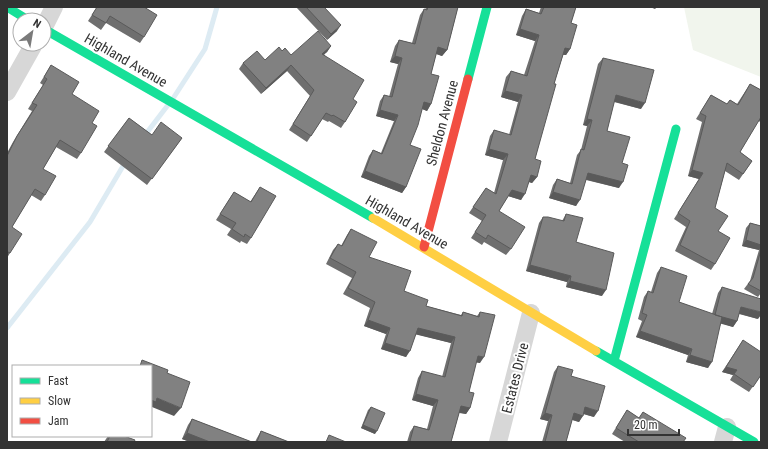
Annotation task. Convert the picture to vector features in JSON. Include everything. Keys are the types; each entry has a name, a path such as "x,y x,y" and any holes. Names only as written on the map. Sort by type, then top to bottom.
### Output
{"street":[{"name":"Sheldon Avenue","path":"424,247 487,7"},
{"name":"Highland Avenue","path":"52,33 424,247 531,313 614,361 725,434 754,442"},
{"path":"7,92 30,52"},
{"path":"614,361 676,129"},
{"name":"Estates Drive","path":"498,442 531,313"}],"shaded area":[{"path":"684,7 761,7 761,77 693,50"}],"building":[{"path":"97,7 144,7 157,15 144,37 110,16 106,23 92,15"},
{"path":"306,7 324,7 341,25 331,34"},
{"path":"428,7 458,7 447,50 438,47 431,74 439,76 431,104 424,102 418,125 410,145 421,149 406,187 365,171 373,150 382,154 398,115 380,110 384,95 392,97 402,58 395,56 399,40 415,44 424,9 427,10"},
{"path":"544,7 576,7 571,23 577,25 570,49 565,48 554,84 556,84 535,159 541,161 537,177 531,175 525,194 512,190 499,211 525,227 511,249 488,235 486,239 475,232 486,215 473,207 486,188 496,194 508,154 489,149 494,130 511,135 522,95 505,91 511,71 527,76 539,35 520,29 526,9 541,14"},
{"path":"318,31 331,46 322,54 364,80 353,99 357,102 345,122 326,113 311,136 293,124 314,90 291,65 266,88 243,63 257,51 265,60 279,47 282,51 285,48 291,55"},
{"path":"603,58 654,70 645,103 616,95 607,131 630,137 622,163 628,165 623,182 588,173 580,200 553,192 557,179 572,184 581,149 584,150 592,120 587,119"},
{"path":"51,65 79,82 72,94 99,111 92,123 97,126 81,153 60,140 43,169 56,176 45,195 35,189 12,227 22,234 10,253 7,253 7,156 17,136 37,105 32,103 47,79 44,77"},
{"path":"750,84 761,90 761,117 740,152 752,161 743,174 727,163 715,208 728,216 718,231 730,238 715,264 680,245 690,221 678,213 703,173 692,170 706,116 700,113 711,95 727,104 730,100 738,105"},
{"path":"129,118 152,135 161,122 182,138 152,179 108,146"},
{"path":"260,187 276,196 251,238 245,234 244,237 232,229 236,223 220,214 234,192 251,202"},
{"path":"566,214 583,218 576,242 614,253 606,290 570,281 571,276 530,265 543,217 564,221"},
{"path":"750,223 761,226 761,245 746,240"},
{"path":"351,229 377,242 369,257 411,271 404,291 428,300 426,306 462,316 463,312 479,317 480,312 495,315 484,357 478,356 469,392 474,393 470,408 461,406 451,442 410,441 414,426 429,430 438,400 416,394 422,371 445,377 455,337 418,328 410,351 385,343 390,328 368,320 375,302 348,288 356,272 330,258 338,244 342,246"},
{"path":"761,250 761,291 748,284 753,278"},
{"path":"661,267 687,276 679,302 722,317 712,362 690,355 692,349 640,331 647,315 642,313 648,291 653,293"},
{"path":"722,287 761,299 761,312 741,307 737,321 715,315"},
{"path":"743,340 761,352 761,375 753,387 734,374 737,370 726,367"},
{"path":"142,360 168,370 167,373 190,382 181,408 157,398 156,402 152,400 152,365 140,365"},
{"path":"558,366 573,370 571,376 605,386 598,411 585,407 583,416 574,413 566,442 545,442 552,415 545,413"},
{"path":"371,407 385,413 377,431 363,425"},
{"path":"627,410 639,418 643,412 686,438 683,442 639,442 616,428"},
{"path":"192,419 252,442 210,442 187,433"},
{"path":"261,431 289,442 257,442"},
{"path":"329,435 346,442 326,442"},
{"path":"110,437 127,437 135,440 134,442 107,442"}],"waterway":[{"path":"174,97 205,49 217,7"},
{"path":"145,135 168,105"},
{"path":"7,328 90,222 126,161"}],"traffic: fast":[{"path":"7,7 15,12"},
{"path":"468,79 487,7"},
{"path":"52,34 373,218"},
{"path":"614,361 676,129"},
{"path":"596,351 754,442"}],"traffic: slow":[{"path":"373,218 596,351"}],"traffic: jam":[{"path":"424,247 468,79"}]}
